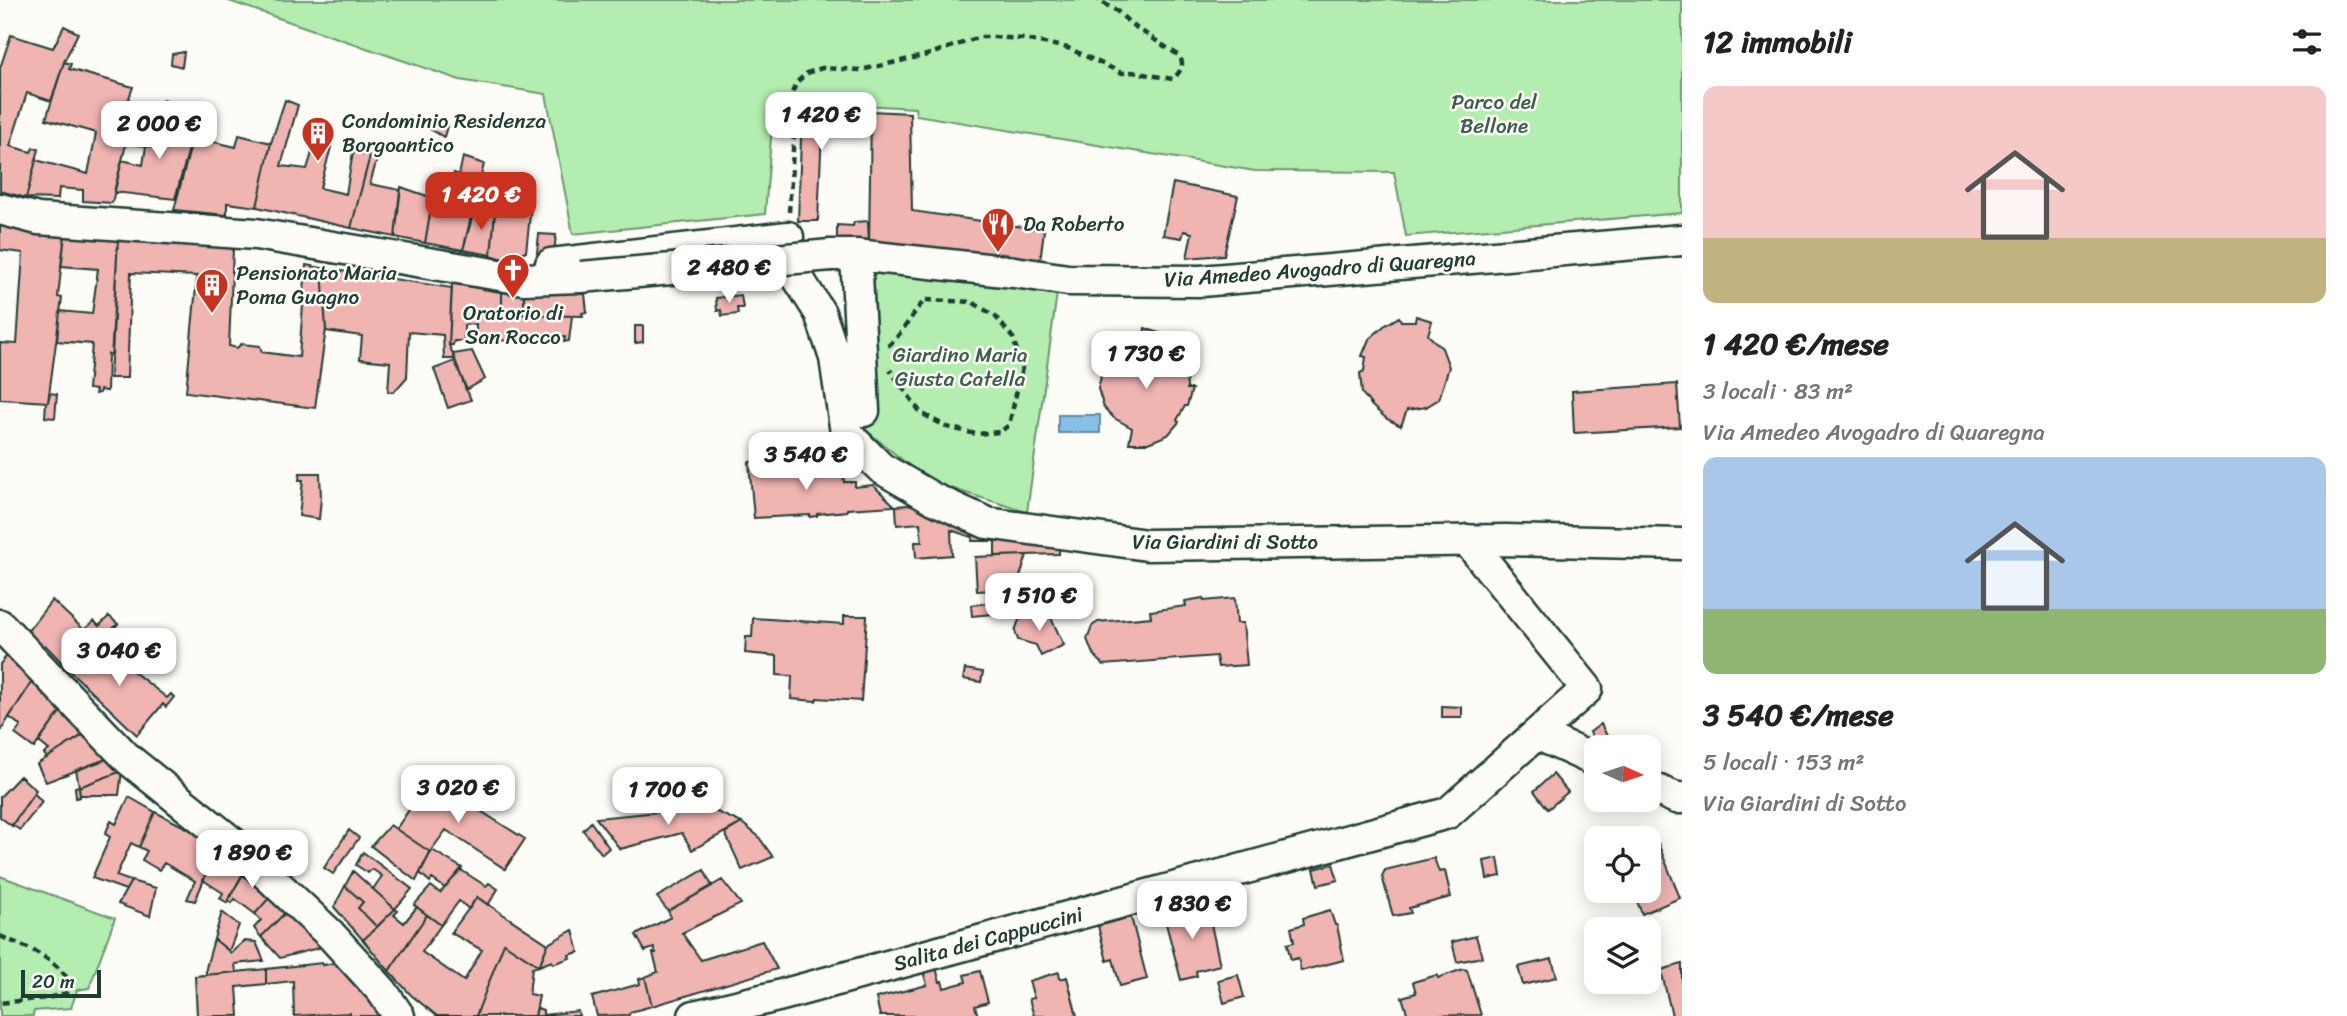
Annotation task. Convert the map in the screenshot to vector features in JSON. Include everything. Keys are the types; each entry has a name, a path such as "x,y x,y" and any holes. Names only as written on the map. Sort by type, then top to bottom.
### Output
{"street":[{"name":"Via Amedeo Avogadro di Quaregna","path":"0,209 38,219 256,234 523,279 581,277 844,255 1068,280 1200,281 1682,240"},
{"path":"523,279 549,264 788,240"},
{"path":"844,255 869,353 864,411"},
{"name":"Via Giardini di Sotto","path":"796,275 820,313 835,358 846,433 880,468 934,499 986,523 1147,545 1467,540 1682,544"},
{"name":"Salita dei Cappuccini","path":"694,1016 784,1006 1448,813 1587,689 1467,540"},
{"path":"0,625 128,759 234,844 330,934 382,991 399,1016"},
{"path":"1537,734 1584,756"},
{"path":"1661,792 1682,798"}],"path":[{"path":"788,240 795,119 792,93 797,82 807,73 822,68 861,69 927,55 980,37 994,37 1023,38 1068,48 1122,73 1132,72 1166,79 1173,79 1178,74 1183,65 1178,55 1098,0"},
{"path":"925,300 972,302 995,316 1013,338 1022,368 1009,425 1000,432 976,434 947,427 921,413 898,379 869,353 899,336 910,315 925,300"},
{"path":"0,936 43,956 61,968 71,983 66,993 48,998 0,1003"}],"green space":[{"name":"Parco del Bellone","path":"226,0 1682,0 1682,213 1406,236 1394,172 1255,171 916,115 915,108 774,100 765,214 573,234 546,94 460,80"},
{"name":"Giardino Maria Giusta Catella","path":"870,267 1057,293 1027,512 928,481 861,426 875,406"},
{"path":"0,876 115,918 89,988 77,990 71,1008 34,1011 33,1016 0,1016"}],"water":[{"path":"1058,415 1100,415 1100,433 1058,433"}],"building":[{"path":"64,26 78,33 64,62 51,101 27,93 10,146 31,152 33,148 39,149 26,198 0,191 0,68 11,35 53,48"},
{"path":"184,52 182,67 171,64 172,54"},
{"path":"64,62 71,64 69,69 133,87 128,111 121,109 119,120 164,127 160,147 126,144 112,203 83,201 83,190 59,188 58,199 26,198 36,160 88,174 96,133 46,119"},
{"path":"163,100 175,103 171,121 195,127 175,199 114,192 122,160 143,165 146,146 160,147 164,127 157,126"},
{"name":"Condominio Residenza Borgoantico","path":"285,100 298,105 281,166 307,169 315,143 331,147 320,188 346,194 353,152 370,156 351,228 257,207 271,143"},
{"path":"802,110 871,111 870,130 822,129 818,221 798,221"},
{"path":"871,111 910,113 912,211 1044,230 1039,270 869,244"},
{"path":"432,117 447,126 444,137 428,128"},
{"path":"239,135 271,143 257,207 227,203 227,215 174,210 193,137 236,147"},
{"path":"370,156 377,159 370,184 400,190 395,237 351,228"},
{"path":"463,157 484,164 463,250 425,243 431,208 445,211 454,173 459,175"},
{"path":"1173,183 1238,196 1224,255 1187,258 1192,233 1184,231 1182,238 1163,235"},
{"path":"401,187 433,198 425,243 395,237"},
{"path":"496,202 531,206 526,252 523,252 524,261 512,262 491,255"},
{"path":"475,207 495,211 491,255 463,250"},
{"path":"868,221 869,244 837,244 837,225 853,226 854,222"},
{"path":"0,225 65,234 58,297 62,298 48,402 0,399 0,343 17,344 23,253 0,250"},
{"path":"65,234 118,238 112,355 108,354 107,391 100,390 95,394 96,390 88,389 92,344 57,341 60,311 92,314 98,269 61,266"},
{"path":"539,234 556,235 554,253 537,253"},
{"name":"Pensionato Maria Poma Guagno","path":"118,238 215,245 233,249 229,346 260,346 262,352 299,357 306,265 322,268 326,329 315,408 186,392 197,276 131,273 127,378 110,378"},
{"path":"322,268 452,288 449,345 455,359 444,359 443,335 409,332 407,377 394,392 388,392 390,362 360,359 362,336 326,331"},
{"path":"452,282 502,286 502,314 572,316 569,341 564,342 565,337 476,342 476,324 464,325 464,341 454,341 453,345 449,345"},
{"name":"Oratorio di San Rocco","path":"502,284 524,284 524,315 502,314"},
{"path":"579,284 580,294 585,294 587,312 582,313 583,316 524,315 524,287"},
{"path":"741,295 743,308 737,308 738,314 722,316 721,310 717,311 716,298"},
{"path":"1416,316 1432,321 1428,335 1442,348 1449,367 1439,399 1426,407 1407,410 1401,426 1387,419 1362,393 1360,373 1364,371 1366,357 1362,356 1369,339 1384,326 1399,317 1401,321 1415,321"},
{"path":"635,326 643,326 643,342 635,343"},
{"path":"1145,328 1167,336 1182,347 1176,352 1164,342 1144,338"},
{"path":"1144,338 1164,342 1179,355 1186,370 1187,389 1192,389 1187,406 1177,420 1179,422 1168,435 1148,443 1129,443 1132,428 1114,418 1104,408 1098,389 1102,372 1115,357 1128,352 1141,352"},
{"path":"472,351 485,379 466,390 453,354"},
{"path":"455,361 471,400 448,408 434,369"},
{"path":"1677,384 1680,427 1574,433 1572,391"},
{"path":"50,393 57,394 55,418 45,417"},
{"path":"790,458 791,474 843,470 844,482 855,482 855,487 873,485 895,506 847,509 810,517 754,518 749,462"},
{"path":"300,473 320,473 319,519 299,516 303,480 299,480"},
{"path":"921,504 976,521 971,537 951,530 952,555 916,558 915,542 922,542 920,523 897,525 896,506"},
{"path":"976,521 1059,540 1059,554 995,556 995,541 972,541"},
{"path":"1027,555 1016,589 977,591 975,557"},
{"path":"1058,587 1061,597 1049,600 1046,590"},
{"path":"1203,598 1204,601 1235,598 1237,623 1243,623 1247,665 1218,667 1216,656 1103,665 1092,652 1087,639 1092,626 1098,622 1151,617 1150,611 1186,606 1185,601"},
{"path":"52,600 84,630 94,621 99,626 109,616 118,624 69,670 45,645 43,647 27,632"},
{"path":"990,603 992,614 972,616 971,605"},
{"path":"1049,614 1064,645 1041,656 1036,645 1018,640 1015,631 1019,620 1026,616"},
{"path":"844,616 867,616 861,701 791,699 792,676 777,675 777,656 745,653 746,637 752,637 753,618 844,624"},
{"path":"97,643 167,698 171,694 174,697 166,707 163,704 137,735 69,670"},
{"path":"9,653 34,678 0,732 0,664"},
{"path":"965,669 983,672 981,682 963,679"},
{"path":"33,681 63,708 34,748 15,734 21,726 9,717"},
{"path":"1442,706 1462,707 1462,717 1442,717"},
{"path":"63,708 87,732 47,758 44,754 49,750 39,742"},
{"path":"1601,724 1606,735 1591,735 1590,732"},
{"path":"88,732 112,757 46,782 37,764"},
{"path":"112,757 122,771 79,787 80,797 76,798 75,787 79,786 76,770"},
{"path":"122,771 119,795 80,795 79,787"},
{"path":"1553,774 1568,792 1548,809 1534,791"},
{"path":"20,776 36,790 12,826 0,817 0,797"},
{"path":"430,779 525,839 505,869 446,830 430,852 396,829"},
{"path":"34,793 42,802 20,830 12,825"},
{"path":"129,797 155,812 139,847 131,843 116,876 131,881 126,890 92,878 110,837 105,834 111,821 116,824"},
{"path":"699,808 717,812 742,823 692,850 682,833 620,849 596,818"},
{"path":"155,812 219,844 195,901 187,899 195,881 164,863 159,870 142,860 147,851 139,847"},
{"path":"591,822 609,848 602,854 583,830"},
{"path":"742,823 758,836 773,857 742,870 725,833"},
{"path":"390,825 430,852 416,881 371,846"},
{"path":"349,830 359,838 333,874 324,868"},
{"path":"219,844 249,863 227,903 220,898 223,893 203,880"},
{"path":"432,850 462,868 445,888 432,879 430,882 420,873"},
{"path":"1661,850 1680,898 1642,914 1638,903 1661,903"},
{"path":"363,852 412,889 395,909 373,889 382,876 372,869 368,873 356,865"},
{"path":"1434,858 1439,872 1445,871 1451,897 1409,908 1411,913 1393,916 1382,876 1385,870"},
{"path":"1498,858 1501,876 1487,879 1484,861"},
{"path":"249,863 276,890 255,914 235,899 232,903 228,900"},
{"path":"1333,864 1338,880 1318,885 1314,869"},
{"path":"461,870 486,886 489,883 498,889 488,905 477,897 469,909 459,901 441,925 414,905 431,886 440,893"},
{"path":"704,870 712,886 668,911 657,897"},
{"path":"353,871 395,909 377,927 358,908 363,902 345,886"},
{"path":"722,880 741,904 682,933 701,960 762,941 777,969 652,1006 645,977 658,972 653,953 656,953 654,948 645,951 636,935 671,917 668,911"},
{"path":"131,881 156,888 150,916 118,904"},
{"path":"345,886 363,902 358,908 377,927 363,940 334,907"},
{"path":"276,890 292,906 261,937 254,928 261,920 255,914"},
{"path":"477,897 548,944 539,966 504,943 476,1016 437,1016 411,995 389,971 427,915 441,925 422,952 464,981 482,950 451,933"},
{"path":"292,906 330,945 280,958 261,937"},
{"path":"1207,906 1220,965 1196,971 1197,976 1181,980 1164,916"},
{"path":"417,907 427,915 389,971 363,940 395,909 398,911 394,915 404,923"},
{"path":"1330,910 1337,925 1344,960 1301,971 1298,958 1291,960 1287,944 1294,942 1291,928 1304,924 1303,918"},
{"path":"222,912 239,925 229,951 214,939"},
{"path":"1131,917 1147,979 1120,986 1113,959 1107,961 1098,926"},
{"path":"573,930 579,952 553,964 552,961 539,966 548,944"},
{"path":"1476,936 1482,957 1457,962 1452,942"},
{"path":"214,939 231,953 244,941 256,942 264,961 235,964 236,972 206,975"},
{"path":"504,943 539,966 532,968 529,994 539,996 535,1016 476,1016"},
{"path":"1552,959 1557,977 1523,985 1518,967"},
{"path":"349,960 376,1007 378,1016 350,1016 350,1013 294,1016 293,981 266,984 266,969 323,965"},
{"path":"1682,964 1682,1016 1672,1016 1661,970"},
{"path":"936,968 944,988 966,982 964,975 980,971 988,1002 975,1006 978,1016 880,1016 876,998 927,985 923,971"},
{"path":"266,969 266,984 237,987 239,1016 197,1016 195,976"},
{"path":"1467,970 1481,1015 1408,1016 1402,997 1416,993 1413,982 1437,975 1438,978"},
{"path":"1059,972 1060,979 1067,977 1077,1016 1034,1016 1029,999 1034,998 1029,981"},
{"path":"1238,975 1244,997 1224,1003 1218,980"},
{"path":"645,977 652,1006 630,1012 629,1015 597,1016 592,997 640,984 639,979"},
{"path":"537,1008 543,1010 543,1015 578,1011 579,1016 535,1016"}],"place":[{"name":"Condominio Residenza Borgoantico","path":"318,163"},
{"name":"Da Roberto","path":"998,254"},
{"name":"Oratorio di San Rocco","path":"513,300"},
{"name":"Pensionato Maria Poma Guagno","path":"212,315"}]}
